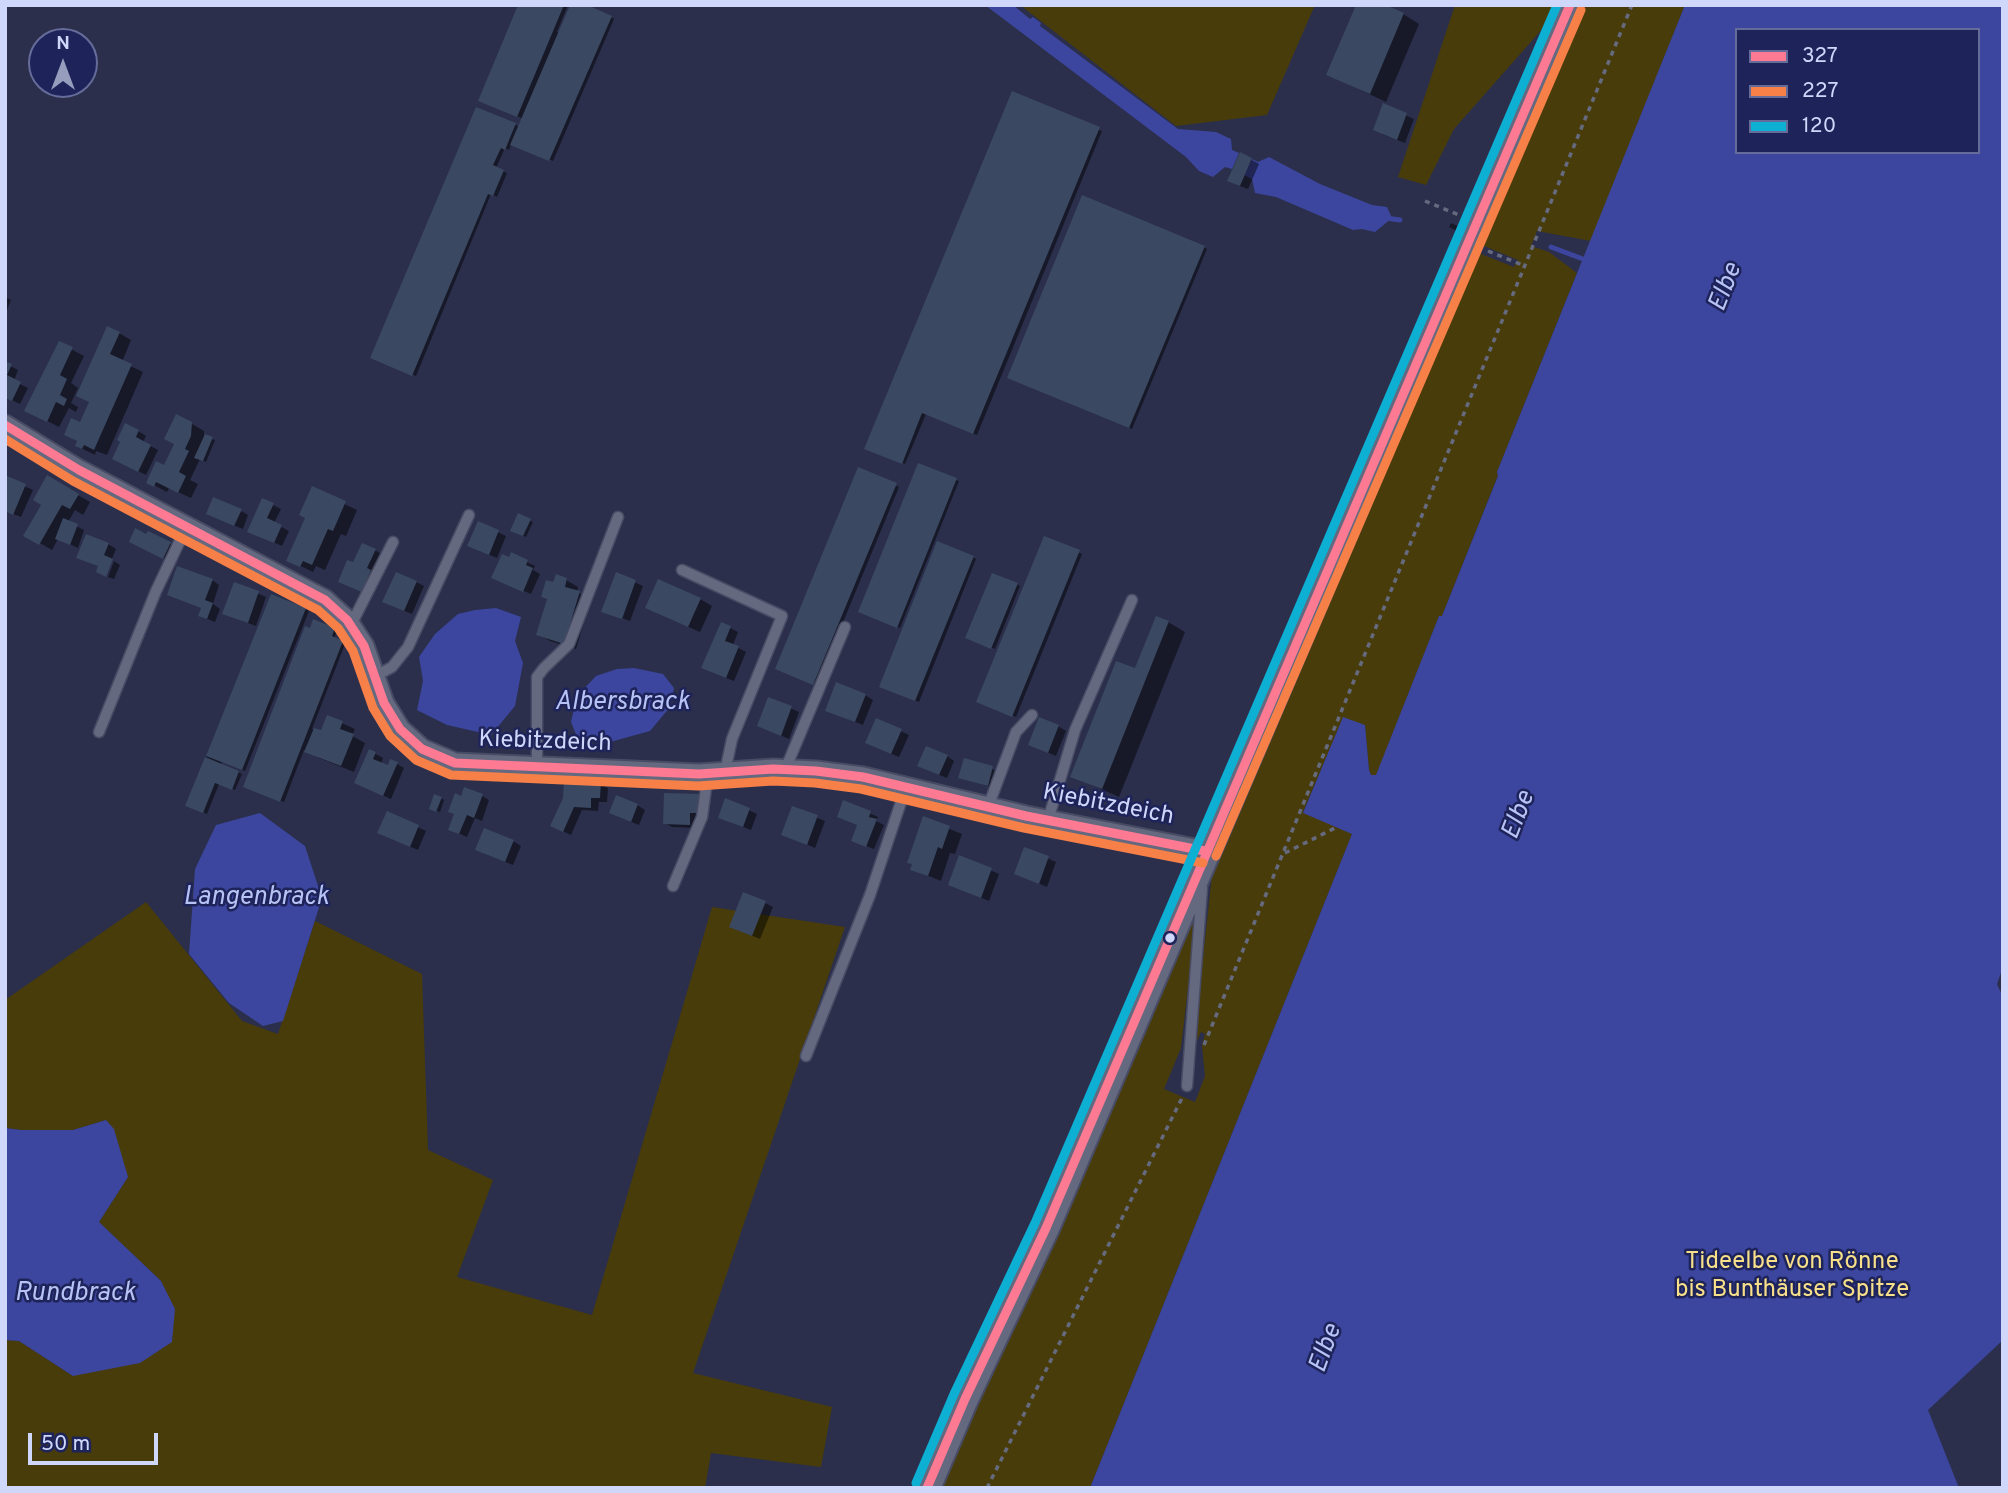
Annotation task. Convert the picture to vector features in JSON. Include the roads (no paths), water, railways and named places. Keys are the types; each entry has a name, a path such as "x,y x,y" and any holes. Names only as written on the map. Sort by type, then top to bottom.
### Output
{"street":[{"path":"927,1488 965,1399 1046,1228 1570,5"},
{"name":"Kiebitzdeich","path":"5,425 79,470 325,600 351,625 364,646 384,703 400,729 422,748 455,763 717,773 785,770 863,777 988,807 1205,852"}],"lane":[{"path":"374,677 392,667 408,647 469,515"},
{"path":"537,767 537,677 569,644 618,517"},
{"path":"99,732 156,591 186,528"},
{"path":"351,625 393,542"},
{"path":"673,886 702,817 706,798 782,616 682,570"},
{"path":"1048,820 1059,776 1075,730 1132,600"},
{"path":"785,770 845,627"},
{"path":"988,807 1016,732 1032,715"},
{"path":"806,1056 870,895 906,787"},
{"path":"1187,1086 1205,852"}],"water":[{"path":"985,5 1013,5 1030,19 1033,17 1041,23 1040,26 1178,129 1216,132 1231,139 1232,150 1239,153 1232,169 1225,167 1213,177 1199,171 1186,157"},
{"name":"Elbe","path":"1685,5 2003,5 2003,967 1997,984 2003,997 2003,1340 1928,1410 1959,1488 1090,1488 1352,834 1303,813 1343,717 1365,725 1369,770 1371,775 1376,775 1498,476 1497,472"},
{"path":"1269,157 1320,184 1372,205 1387,207 1392,218 1375,232 1353,230 1276,197 1255,193 1252,179 1244,175 1252,159 1258,162"},
{"path":"496,608 521,617 515,641 523,663 515,706 491,735 447,725 417,710 423,681 419,657 435,634 458,614"},
{"name":"Albersbrack","path":"634,668 663,674 674,688 670,707 650,731 603,744 577,737 571,722 577,696 596,676 617,669"},
{"name":"Langenbrack","path":"260,813 305,846 322,898 283,1021 263,1026 229,1003 189,954 195,869 216,825"},
{"name":"Rundbrack","path":"106,1120 114,1129 128,1177 99,1222 161,1281 175,1309 172,1342 140,1363 73,1376 19,1341 5,1340 5,1128 73,1130"}],"waterway":[{"path":"1386,218 1400,220"},
{"path":"1551,247 1583,259"}],"park label":[{"name":"Tideelbe von Rönne bis Bunthäuser Spitze","path":"1792,1277"}]}
